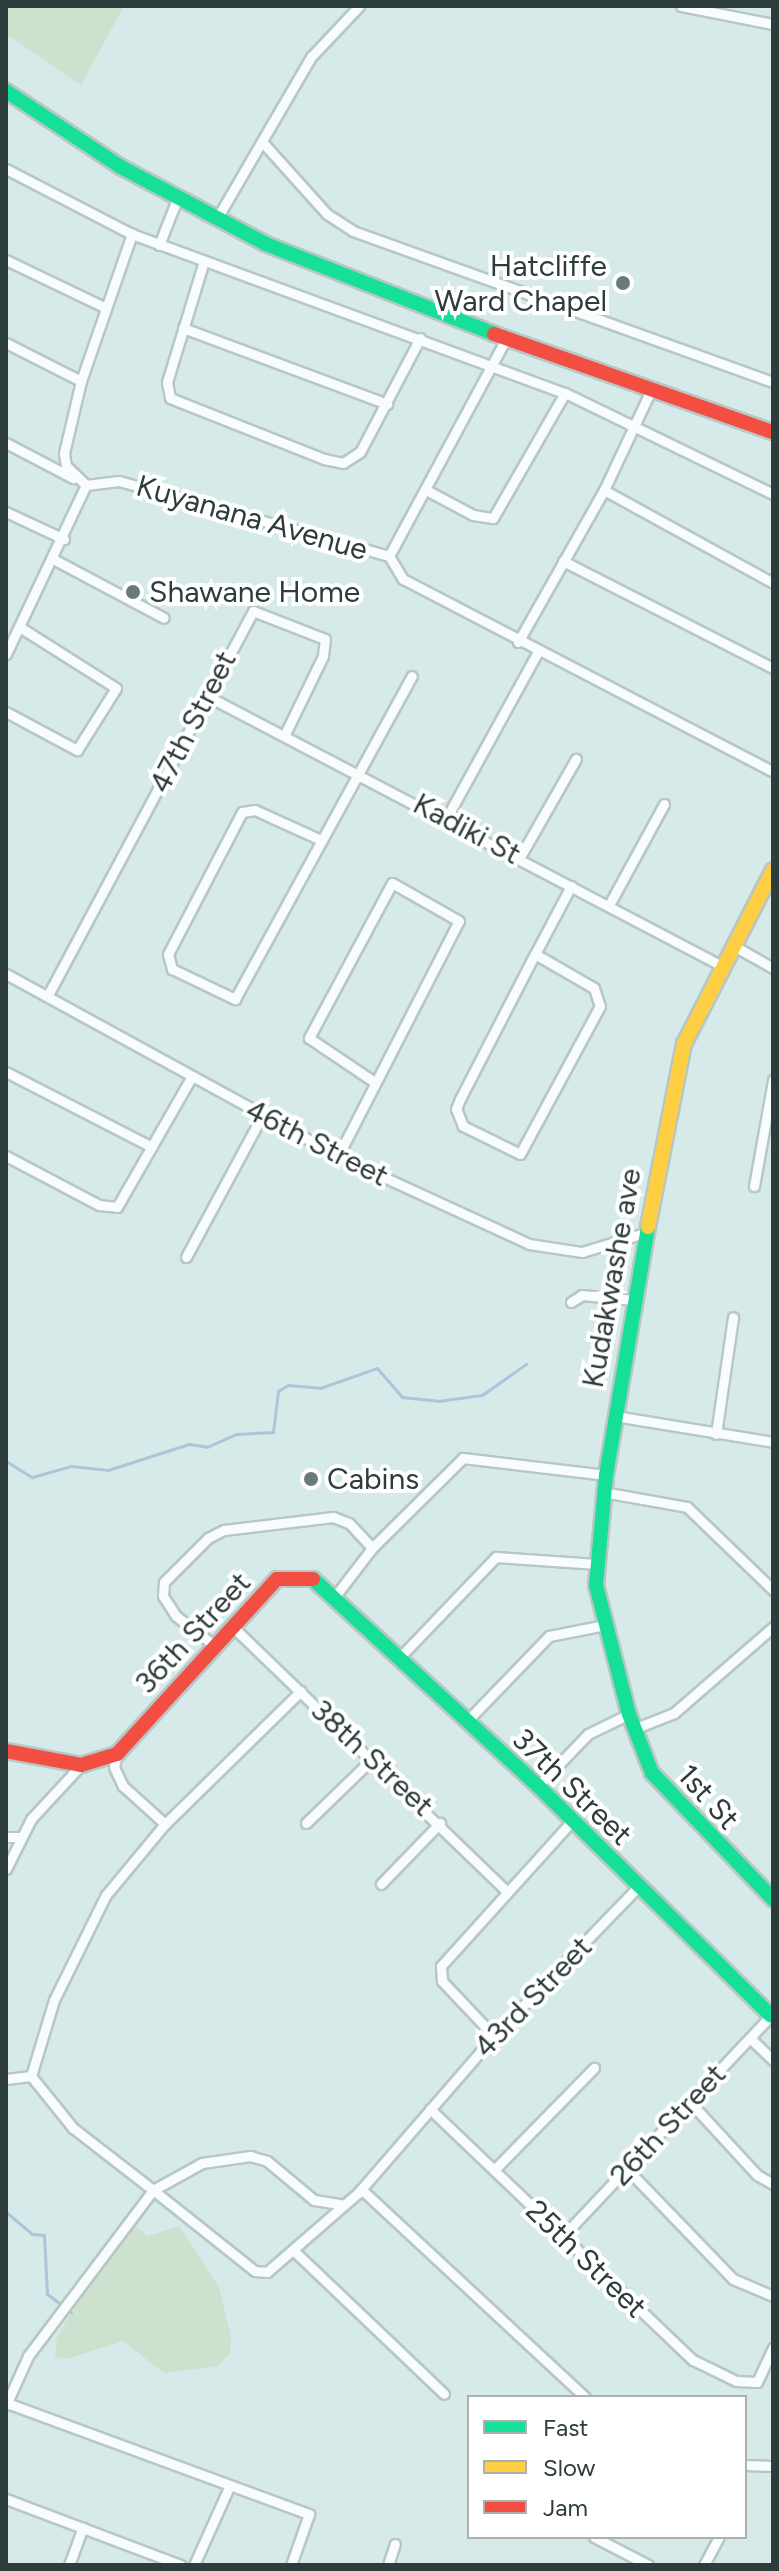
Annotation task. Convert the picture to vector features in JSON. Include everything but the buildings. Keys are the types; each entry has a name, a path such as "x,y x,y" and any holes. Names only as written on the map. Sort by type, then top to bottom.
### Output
{"street":[{"path":"216,220 265,145 311,57 359,6"},
{"path":"681,6 773,24"},
{"path":"6,91 177,199 216,220 506,339 773,432"},
{"path":"265,145 327,214 353,231 773,382"},
{"path":"6,169 159,245 565,393 637,425 773,494"},
{"path":"159,245 177,199"},
{"path":"86,485 66,466 64,453 81,381 132,234"},
{"path":"6,260 106,308"},
{"path":"204,261 167,382 170,398 334,462 352,460 387,404 420,338"},
{"path":"183,328 387,404"},
{"path":"389,556 428,491 506,339"},
{"path":"6,343 81,381"},
{"path":"518,642 604,490 652,388"},
{"path":"428,491 473,515 493,518 565,393"},
{"path":"6,443 86,485"},
{"name":"Kuyanana Avenue","path":"86,485 119,481 389,556 403,579 537,653 773,772"},
{"path":"6,654 55,560 86,485"},
{"path":"604,490 773,583"},
{"path":"6,512 64,539"},
{"path":"55,560 164,618"},
{"path":"563,561 773,668"},
{"name":"47th Street","path":"48,995 209,697 248,614 267,613 325,639 323,656 285,734"},
{"path":"6,712 77,750 116,688 21,628"},
{"path":"447,817 537,653"},
{"path":"321,840 255,810 242,812 168,954 172,969 235,999 412,676"},
{"name":"Kadiki St","path":"209,697 447,817 722,966"},
{"path":"520,857 576,759"},
{"path":"609,905 664,804"},
{"name":"Kudakwashe ave","path":"629,1714 605,1625 597,1564 603,1492 644,1233 679,1058 722,966 773,870"},
{"path":"338,1156 373,1081 459,921 392,883 309,1038 373,1081"},
{"path":"535,954 594,988 600,1006 520,1154 463,1126 456,1109 535,954 571,886"},
{"path":"734,946 773,968"},
{"name":"46th Street","path":"6,974 338,1156 551,1251 604,1248 644,1233"},
{"path":"6,1072 152,1147"},
{"path":"6,1156 109,1208 125,1200 192,1076"},
{"path":"754,1186 773,1080"},
{"path":"186,1257 262,1116"},
{"path":"571,1302 582,1295 634,1300"},
{"path":"716,1434 733,1317"},
{"path":"615,1416 773,1442"},
{"path":"336,1595 372,1548 463,1458 606,1475"},
{"path":"603,1492 687,1507 773,1590"},
{"path":"215,1646 176,1616 163,1596 164,1582 208,1538 224,1530 333,1517 349,1523 372,1548"},
{"path":"400,1657 496,1557 597,1564"},
{"name":"36th Street","path":"117,1754 285,1574 308,1574 336,1595"},
{"name":"37th Street","path":"336,1595 466,1722 538,1786 570,1823 772,2015"},
{"path":"466,1722 549,1636 605,1625"},
{"path":"636,1728 674,1713 773,1627"},
{"name":"38th Street","path":"235,1629 440,1823 506,1891"},
{"path":"6,2079 31,2076 54,2000 106,1895 165,1824 301,1691"},
{"path":"538,1786 588,1734 629,1714"},
{"name":"1st St","path":"629,1714 658,1783 773,1899"},
{"path":"6,1751 81,1765 117,1754 114,1767 123,1786 165,1824"},
{"path":"306,1823 372,1759"},
{"path":"6,1869 21,1837 81,1765"},
{"path":"381,1884 440,1823"},
{"path":"494,2036 438,1975 506,1891 570,1823"},
{"path":"6,1837 21,1837"},
{"name":"43rd Street","path":"31,2076 73,2128 255,2271 267,2272 361,2189 494,2036 638,1887"},
{"name":"26th Street","path":"563,2236 772,2015"},
{"path":"750,2038 773,2060"},
{"path":"494,2170 594,2068"},
{"path":"689,2101 757,2175 773,2184"},
{"name":"25th Street","path":"430,2109 693,2360 736,2381 757,2382 773,2348"},
{"path":"291,2565 309,2514 6,2404 35,2346 153,2190 202,2163 250,2156 267,2161 314,2200 344,2205"},
{"path":"627,2169 733,2279 773,2296"},
{"path":"361,2189 583,2395"},
{"path":"294,2251 444,2394"},
{"path":"747,2465 773,2466"},
{"path":"194,2565 229,2487"},
{"path":"6,2499 181,2565"},
{"path":"69,2565 83,2527"},
{"path":"598,2539 648,2565"},
{"path":"704,2565 718,2539"},
{"path":"388,2565 395,2544"}],"green space":[{"path":"6,6 124,6 81,85 6,34"},
{"path":"179,2226 219,2287 231,2337 230,2353 218,2366 164,2373 123,2341 67,2359 55,2357 57,2336 125,2230 136,2227 148,2236"}],"waterway":[{"path":"6,1461 32,1477 71,1466 108,1470 189,1444 207,1447 236,1434 273,1432 278,1391 288,1385 320,1388 377,1368 402,1397 438,1401 482,1395 526,1364"},
{"path":"6,2212 32,2234 44,2235 47,2294 71,2312"}],"traffic: fast":[{"path":"6,91 121,167 266,244 494,334"},
{"path":"648,1227 606,1475 596,1585 629,1714 652,1773 773,1899"},
{"path":"313,1579 538,1786 771,2016"}],"traffic: slow":[{"path":"648,1227 684,1044 773,870"}],"traffic: jam":[{"path":"494,334 773,432"},
{"path":"6,1751 81,1765 117,1754 277,1579 313,1579"}],"place":[{"name":"Hatcliffe Ward Chapel","path":"623,283"},
{"name":"Shawane Home","path":"133,592"},
{"name":"Cabins","path":"311,1479"}]}
